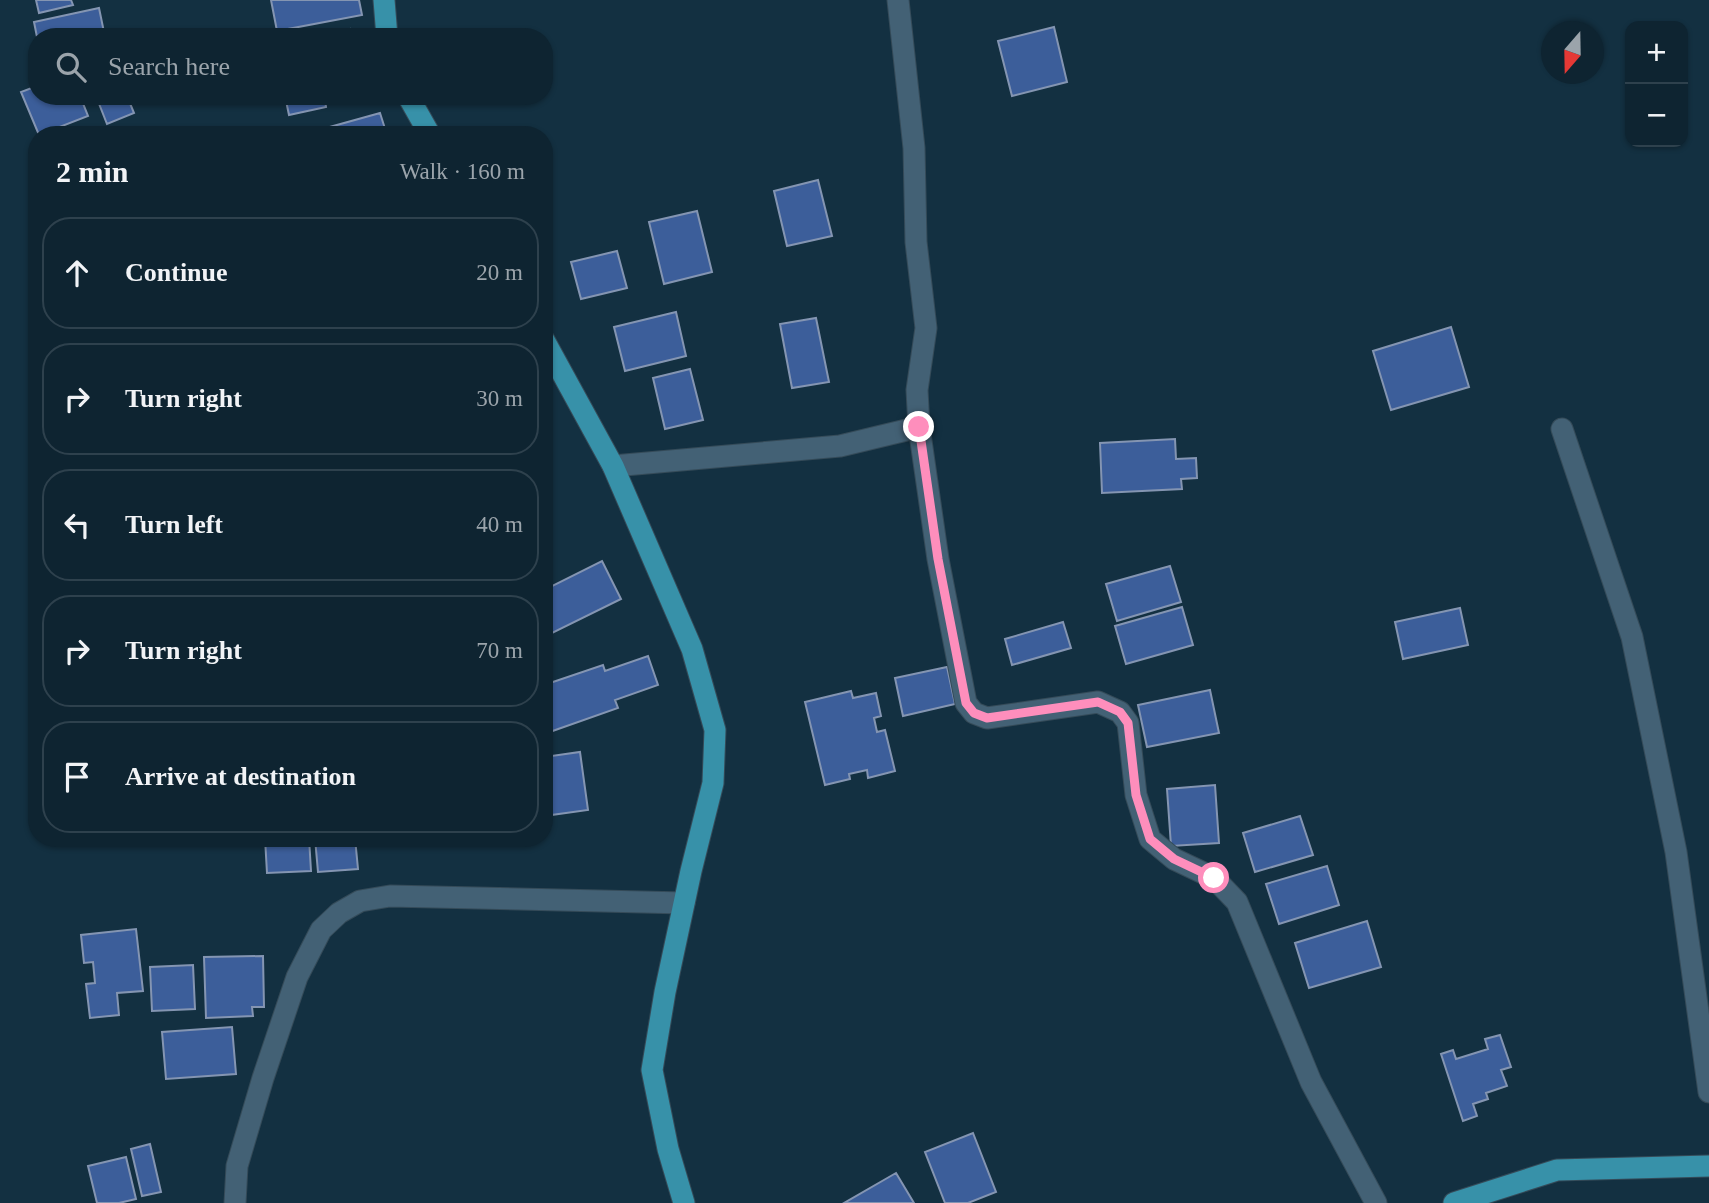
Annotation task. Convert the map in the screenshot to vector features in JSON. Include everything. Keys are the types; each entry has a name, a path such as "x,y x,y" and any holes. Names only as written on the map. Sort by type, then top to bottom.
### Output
{"main road":[{"path":"384,0 386,28"},
{"path":"413,105 425,126"},
{"path":"553,356 613,466 692,649 715,730 713,783 665,992 652,1070 668,1149 684,1203"},
{"path":"1454,1203 1557,1170 1709,1166"}],"street":[{"path":"898,0 914,148 916,242 926,328 917,390 919,427 938,559 966,703 974,713 987,718 1098,702 1120,712 1128,723 1136,795 1150,839 1174,859 1214,878 1237,902 1311,1082 1376,1203"},
{"path":"613,466 840,446 919,427"},
{"path":"1562,429 1632,637 1676,852 1709,1092"},
{"path":"235,1203 237,1166 297,977 321,930 340,914 360,901 390,896 684,903"}],"building":[{"path":"36,0 71,0 73,5 39,13"},
{"path":"271,0 359,0 362,15 293,28 276,28"},
{"path":"99,8 103,28 35,28 34,22"},
{"path":"1054,27 1067,82 1012,96 998,41"},
{"path":"28,89 28,105 84,105 88,116 62,126 35,126 21,92"},
{"path":"100,105 131,105 134,113 107,124"},
{"path":"287,105 326,105 326,107 289,115"},
{"path":"380,113 384,126 333,126"},
{"path":"818,180 832,236 787,246 774,191"},
{"path":"697,211 712,272 664,284 649,222"},
{"path":"617,251 627,288 581,299 571,262"},
{"path":"676,312 686,356 625,371 614,327"},
{"path":"816,318 829,382 792,388 780,324"},
{"path":"1451,327 1469,387 1391,410 1373,351"},
{"path":"690,369 703,420 665,429 653,378"},
{"path":"1175,439 1176,459 1196,458 1197,478 1181,479 1182,489 1102,493 1100,443"},
{"path":"602,561 621,599 553,633 553,586"},
{"path":"1170,566 1181,602 1117,621 1106,584"},
{"path":"1182,607 1193,645 1126,664 1115,626"},
{"path":"1460,608 1468,645 1403,659 1395,622"},
{"path":"1063,622 1071,648 1012,665 1005,639"},
{"path":"648,656 658,685 615,700 618,708 553,731 553,682 603,665 605,671"},
{"path":"947,667 955,704 903,716 895,678"},
{"path":"1210,690 1219,733 1147,747 1138,705"},
{"path":"851,691 853,698 876,693 881,716 874,718 877,732 885,730 895,771 868,778 867,770 849,774 850,779 825,785 805,702"},
{"path":"580,752 588,810 553,815 553,756"},
{"path":"1215,785 1219,843 1171,846 1167,789"},
{"path":"1300,816 1313,855 1255,872 1243,833"},
{"path":"266,847 310,847 311,871 267,873"},
{"path":"316,847 356,847 358,869 318,872"},
{"path":"1327,866 1339,905 1279,924 1266,884"},
{"path":"1367,921 1381,967 1309,988 1295,943"},
{"path":"136,929 143,991 117,993 119,1015 90,1018 86,984 95,983 93,962 84,963 81,935"},
{"path":"263,956 264,1007 252,1007 253,1016 206,1018 204,957"},
{"path":"193,965 195,1009 152,1011 150,967"},
{"path":"232,1027 236,1074 166,1079 162,1032"},
{"path":"1500,1035 1511,1067 1501,1070 1507,1086 1486,1093 1488,1099 1473,1104 1477,1116 1463,1121 1441,1054 1453,1050 1456,1059 1488,1049 1485,1039"},
{"path":"973,1133 996,1192 968,1203 945,1203 925,1152"},
{"path":"150,1144 161,1192 142,1196 131,1149"},
{"path":"126,1157 136,1199 119,1203 97,1203 88,1166"},
{"path":"896,1173 914,1203 844,1203"}],"route":[{"path":"919,427 938,559 966,703 974,713 987,718 1098,702 1120,712 1128,723 1136,795 1150,839 1174,859 1214,878"}]}
